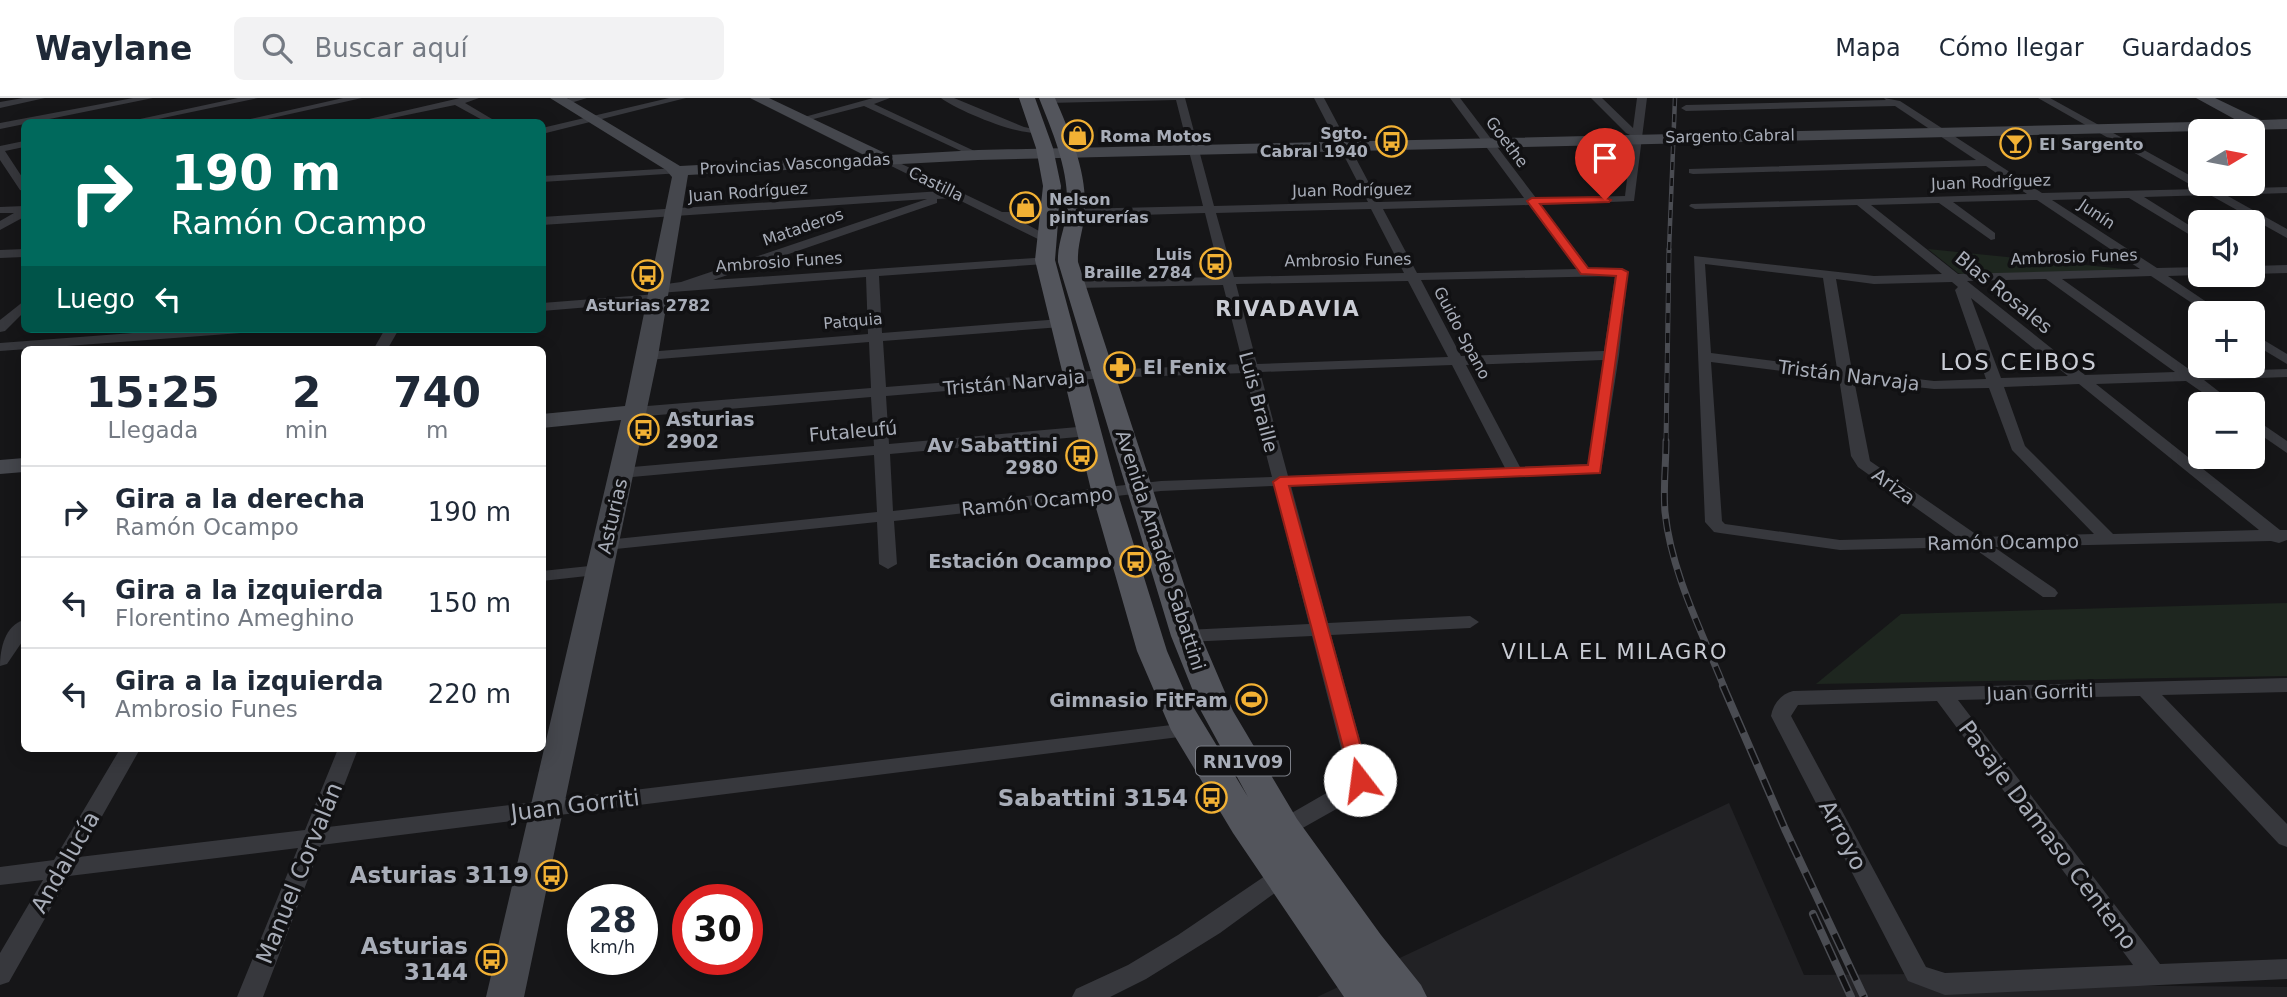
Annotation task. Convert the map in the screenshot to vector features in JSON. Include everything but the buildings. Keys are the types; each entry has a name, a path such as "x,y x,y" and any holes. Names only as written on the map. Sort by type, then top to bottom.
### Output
{"main road":[{"name":"Avenida Amadeo Sabattini","path":"1027,98 1047,153 1053,203 1045,260 1105,494 1159,667 1188,730 1246,824 1298,883 1361,970 1407,997"},
{"name":"Avenida Amadeo Sabattini","path":"1048,99 1069,152 1075,183 1076,213 1067,253 1186,636 1228,734 1284,828 1298,883"}],"street":[{"path":"0,106 40,98"},
{"path":"37,119 148,98"},
{"path":"141,119 174,109 253,98"},
{"path":"257,119 360,98 392,119"},
{"path":"397,119 474,98"},
{"path":"560,100 582,98"},
{"path":"546,130 681,98"},
{"name":"Castilla","path":"757,98 1046,238"},
{"path":"802,120 885,98"},
{"path":"946,98 1022,130 1039,131"},
{"path":"1048,99 1173,98"},
{"name":"Luis Braille","path":"1180,98 1360,780 1355,788 1284,828"},
{"name":"Guido Spano","path":"1319,98 1515,472"},
{"name":"Goethe","path":"1455,98 1585,271"},
{"path":"1596,98 1637,136 1642,98"},
{"path":"2043,98 2188,179"},
{"path":"2203,98 2247,119"},
{"path":"560,100 677,171"},
{"path":"1686,108 1893,101"},
{"name":"Junín","path":"1893,101 2198,301"},
{"path":"457,102 487,119"},
{"path":"865,103 978,155"},
{"path":"174,109 184,119"},
{"path":"0,126 21,122"},
{"name":"Sargento Cabral","path":"2265,125 2287,124"},
{"name":"Sargento Cabral","path":"1047,153 1637,136 2188,126"},
{"path":"2265,128 2287,138"},
{"name":"Juan Rodríguez","path":"1076,213 1630,199 1637,136"},
{"path":"19,170 0,150 21,145"},
{"name":"Provincias Vascongadas","path":"546,179 885,159 1047,153"},
{"path":"1693,171 1988,163"},
{"name":"Asturias","path":"505,997 647,356 667,291 673,212 680,176 677,171"},
{"name":"Juan Rodríguez","path":"2265,191 2287,190"},
{"name":"Juan Rodríguez","path":"1695,206 2188,193"},
{"name":"Juan Rodríguez","path":"546,221 956,194"},
{"name":"Mataderos","path":"667,291 956,194"},
{"path":"2130,194 2188,230"},
{"path":"2218,196 2287,234"},
{"path":"1941,199 1992,236"},
{"name":"Blas Rosales","path":"1859,201 2283,538"},
{"name":"Castilla","path":"1001,215 1034,215 1045,211 1053,203"},
{"path":"0,210 21,210"},
{"path":"0,226 21,212"},
{"path":"0,254 21,253"},
{"name":"Ambrosio Funes","path":"1705,358 1698,259 1874,280 1962,283 2050,275 2188,272"},
{"name":"Ambrosio Funes","path":"546,306 667,291 1045,260"},
{"path":"2265,270 2287,269"},
{"name":"Ambrosio Funes","path":"1076,285 1622,272 1612,355"},
{"path":"872,273 888,564"},
{"name":"Ariza","path":"1829,275 1859,456 1864,464 2049,593"},
{"path":"2050,275 2188,375"},
{"path":"1962,283 1962,290 1994,383 2024,456 2110,540"},
{"path":"0,328 21,308"},
{"name":"Patquia","path":"647,356 1061,323"},
{"path":"0,347 135,333"},
{"path":"2265,346 2287,360"},
{"name":"Tristán Narvaja","path":"546,421 1104,374 1612,355"},
{"name":"Ramón Ocampo","path":"546,575 603,558 885,518 1142,488 1595,470 1612,355"},
{"name":"Tristán Narvaja","path":"1705,358 1916,384 2188,376"},
{"name":"Ramón Ocampo","path":"1705,358 1712,513 1714,522 1720,528 1815,543 2283,538"},
{"name":"Tristán Narvaja","path":"2265,374 2287,373"},
{"path":"2193,378 2212,392"},
{"name":"Futaleufú","path":"621,473 1089,431"},
{"path":"2265,432 2287,448"},
{"path":"1186,636 1470,622"},
{"path":"0,633 21,629"},
{"path":"0,660 21,632"},
{"path":"1151,734 1167,723 1168,712 1159,667"},
{"name":"Juan Gorriti","path":"1793,698 2287,685"},
{"path":"2146,689 2287,838"},
{"name":"Pasaje Damaso Centeno","path":"1943,695 2154,975"},
{"name":"Arroyo","path":"1793,698 1782,709 1781,716 1917,974 1945,984 2030,988"},
{"name":"Juan Gorriti","path":"0,876 1188,730"},
{"name":"Andalucía","path":"0,975 128,752"},
{"name":"Manuel Corvalán","path":"250,997 347,752"},
{"path":"1085,997 1147,968 1298,883"},
{"path":"2030,988 2154,975 2287,969"}],"shaded area":[{"path":"1928,249 2134,270 1965,275 1958,273"},
{"path":"2287,603 2287,676 1816,684 1901,614"},
{"path":"1729,803 1804,975 1917,974 1945,984 2287,987 2287,997 1317,997"}],"railway":[{"path":"1669,250 1675,98"},
{"path":"1666,443 1669,249"},
{"path":"1666,441 1664,503 1668,534 1688,601 1724,687"},
{"path":"1723,686 1785,829 1864,997"},
{"path":"1813,914 1851,997"}],"place":[{"name":"Roma Motos","path":"1077,136"},
{"name":"Sgto. Cabral 1940","path":"1391,142"},
{"name":"El Sargento","path":"2016,144"},
{"name":"Nelson pinturerías","path":"1026,208"},
{"name":"Luis Braille 2784","path":"1215,263"},
{"name":"Asturias 2782","path":"648,276"},
{"name":"El Fenix","path":"1120,367"},
{"name":"Asturias 2902","path":"643,430"},
{"name":"Av Sabattini 2980","path":"1081,456"},
{"name":"Estación Ocampo","path":"1135,561"},
{"name":"Gimnasio FitFam","path":"1251,700"},
{"name":"Sabattini 3154","path":"1211,798"},
{"name":"Asturias 3119","path":"552,875"},
{"name":"Asturias 3144","path":"491,959"}],"district":[{"name":"RIVADAVIA","path":"1288,309"},
{"name":"LOS CEIBOS","path":"2019,362"},
{"name":"VILLA EL MILAGRO","path":"1615,652"}],"route":[{"path":"1360,780 1280,482 1595,470 1622,272 1585,271 1532,201 1605,200"}]}
